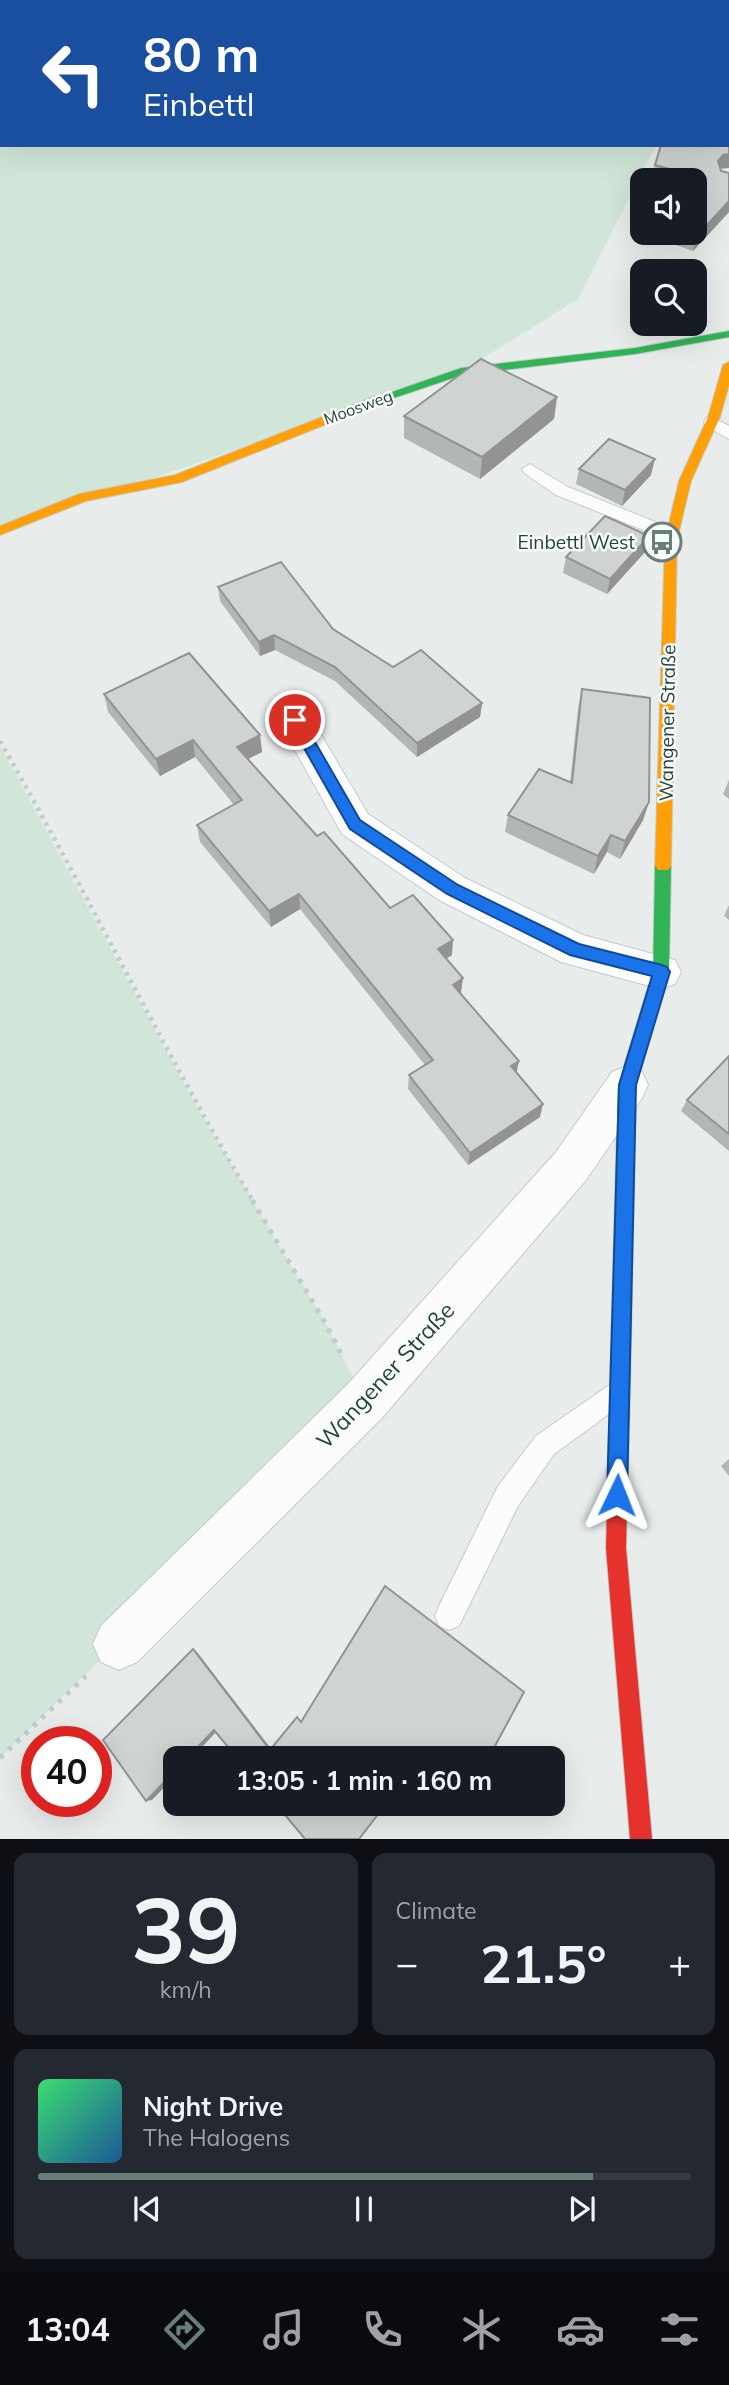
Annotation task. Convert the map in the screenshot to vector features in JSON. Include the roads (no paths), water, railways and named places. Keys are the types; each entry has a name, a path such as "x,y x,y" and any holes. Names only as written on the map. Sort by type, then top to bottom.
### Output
{"street":[{"name":"Moosweg","path":"0,531 82,497 177,479 351,408 461,372 635,351 729,334"},
{"name":"Wangener Straße","path":"641,1839 616,1548 627,1085 662,972 672,535 685,481 712,422 727,379"},
{"path":"295,720 355,824 452,889 575,950 662,972"},
{"name":"Wangener Straße","path":"119,1644 365,1401 571,1166 627,1085"}],"lane":[{"path":"712,422 729,434"},
{"path":"530,469 562,491 672,535"},
{"path":"449,1616 508,1496 545,1445 620,1391"}],"place":[{"name":"Einbettl West","path":"662,542"}]}
